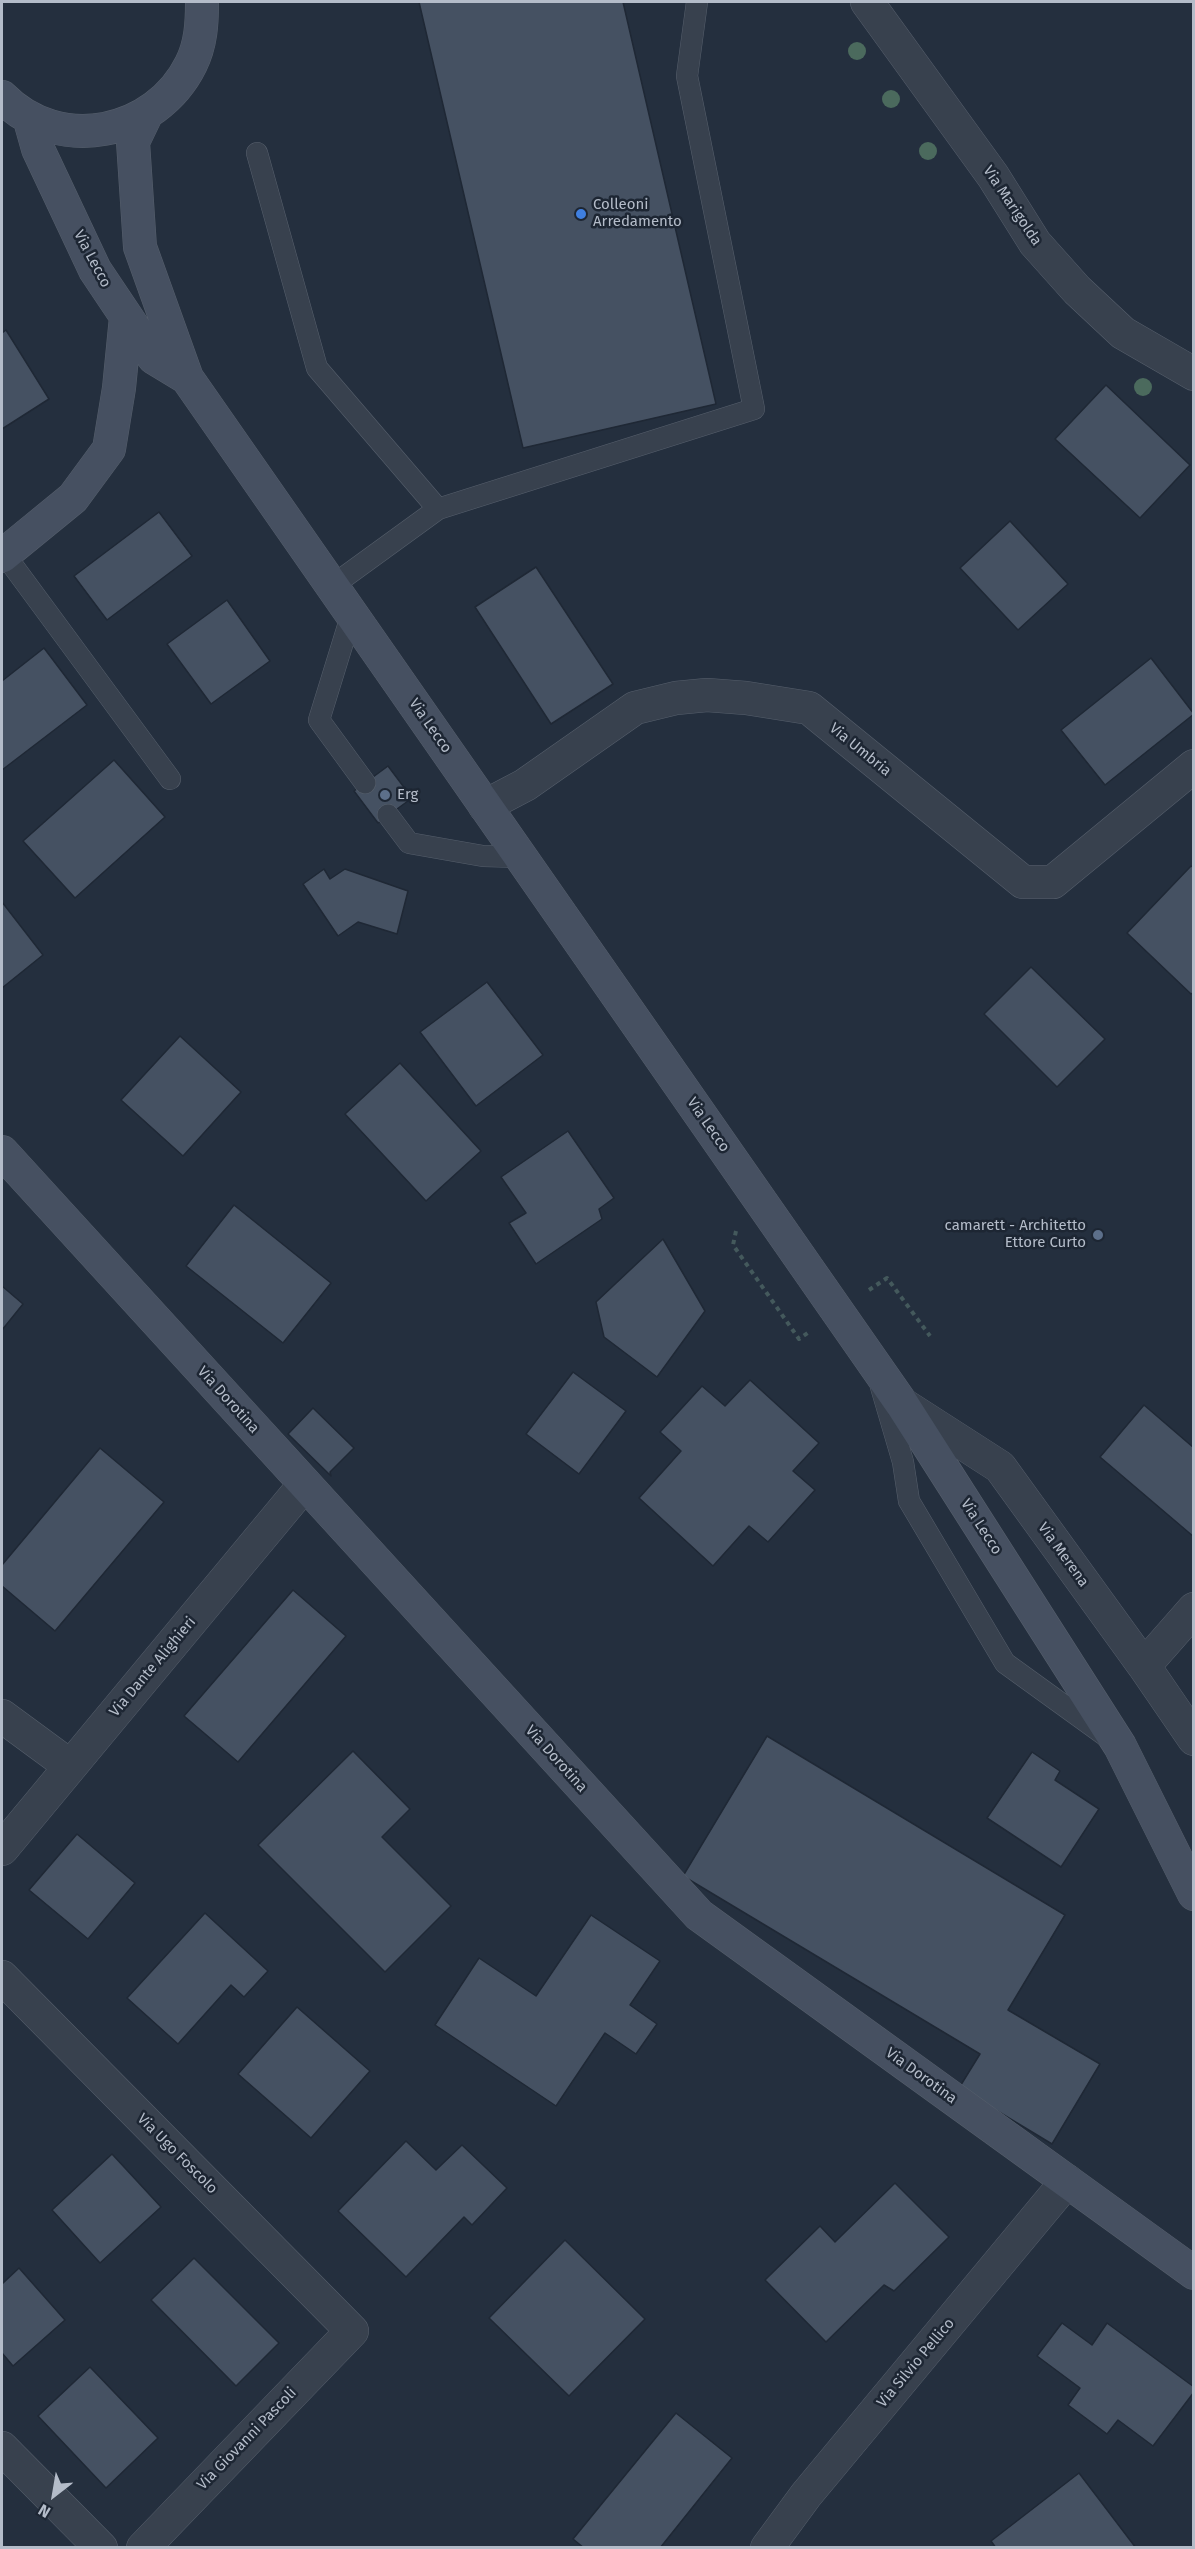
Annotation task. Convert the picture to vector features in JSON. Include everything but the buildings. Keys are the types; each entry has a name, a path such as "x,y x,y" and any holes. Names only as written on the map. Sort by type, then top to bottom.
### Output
{"main road":[{"path":"2,97 29,117 51,126 75,130 100,130 124,125 146,115 173,92 192,63 202,30 202,2"},
{"name":"Via Lecco","path":"146,115 133,142 140,247 187,378 902,1404 1120,1746 1194,1894"},
{"name":"Via Lecco","path":"29,117 38,148 95,270 154,358 187,378"},
{"path":"2,554 74,498 109,449 119,388 126,316"},
{"name":"Via Dorotina","path":"2,1152 699,1915 1194,2273"}],"street":[{"name":"Via Marigolda","path":"867,2 993,176 1035,243 1077,290 1123,333 1194,374"},
{"name":"Via Umbria","path":"485,806 525,784 636,708 676,698 707,695 746,698 809,708 1023,882 1053,882 1194,766"},
{"name":"Via Merena","path":"902,1404 1000,1467 1194,1739"},
{"name":"Via Dante Alighieri","path":"2,1849 305,1484"},
{"path":"1144,1666 1194,1609"},
{"path":"2,1716 70,1766"},
{"name":"Via Ugo Foscolo","path":"2,1977 352,2331"},
{"name":"Via Silvio Pellico","path":"767,2547 806,2495 1067,2181"},
{"name":"Via Giovanni Pascoli","path":"143,2547 352,2331"},
{"path":"2,2448 101,2547"}],"lane":[{"path":"332,586 438,510 754,409 687,76 697,2"},
{"path":"257,153 317,368 438,510"},
{"path":"2,554 170,779"},
{"path":"351,613 319,720 365,783"},
{"path":"388,815 409,843 483,856 520,857"},
{"path":"874,1364 903,1462 909,1501 1005,1663 1120,1746"}],"path":[{"path":"738,1224 733,1245 799,1339"},
{"path":"887,1278 930,1336"}],"place":[{"name":"Colleoni Arredamento","path":"581,214"},
{"name":"Erg","path":"385,795"},
{"name":"camarett - Architetto Ettore Curto","path":"1098,1235"}]}
